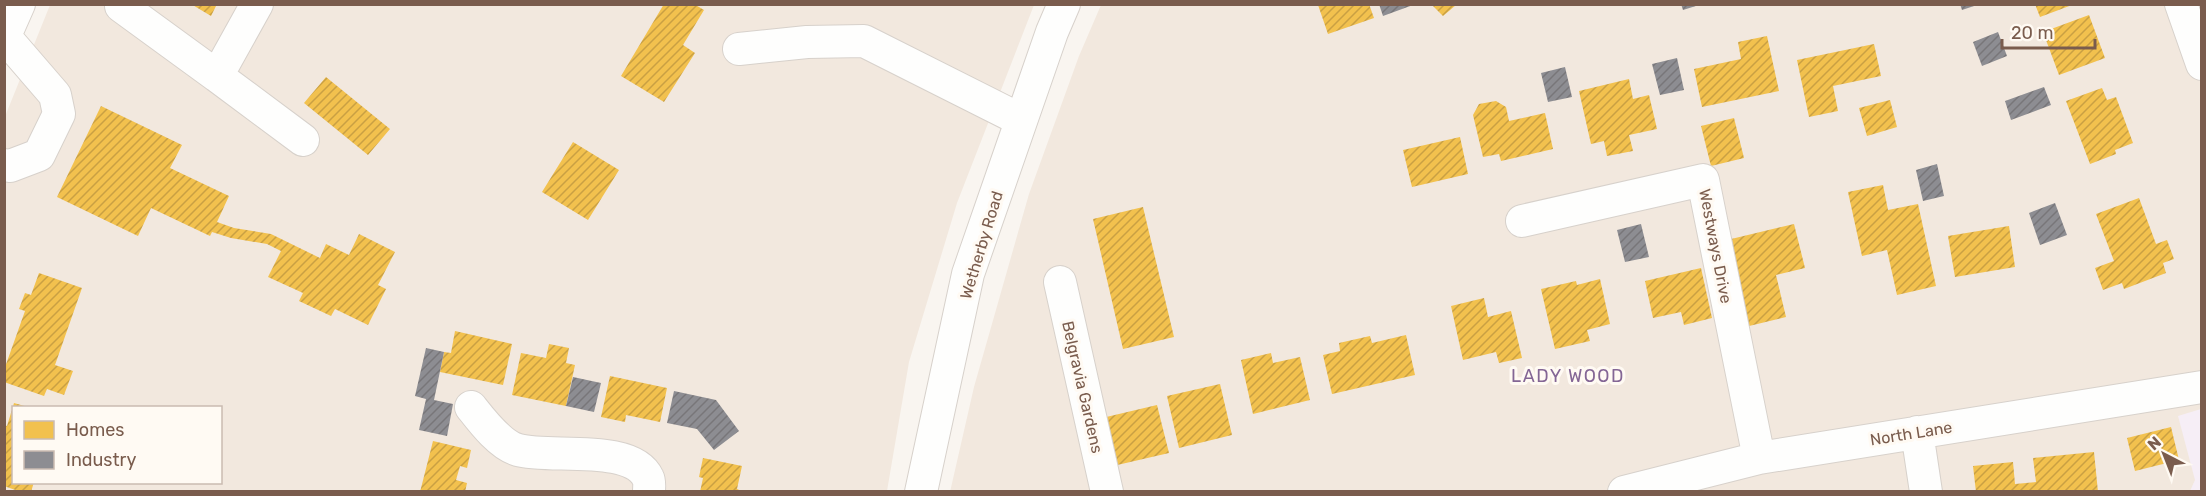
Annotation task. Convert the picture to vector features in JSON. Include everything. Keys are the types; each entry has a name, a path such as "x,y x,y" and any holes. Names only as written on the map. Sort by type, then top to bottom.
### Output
{"street":[{"path":"4,165 10,166 39,154 59,114 55,94 5,38 19,4"},
{"path":"217,76 257,4"},
{"name":"Wetherby Road","path":"921,492 969,274 1021,120 1064,4"},
{"path":"2181,4 2202,64"},
{"path":"112,5 217,76 303,140"},
{"path":"739,49 807,42 864,41 1021,120"},
{"name":"Westways Drive","path":"1522,221 1703,180 1759,458"},
{"name":"Belgravia Gardens","path":"1060,282 1107,492"},
{"name":"North Lane","path":"1624,492 1759,458 1917,432 2200,394"},
{"path":"471,407 489,429 515,449 535,453 616,458 641,468 649,479 649,492"},
{"path":"1917,432 1926,492"}],"shaded area":[{"path":"50,5 1034,5 957,203 909,362 887,491 5,491 4,119"},
{"path":"1101,5 2201,5 2201,491 950,492 974,387 1029,194 1079,56"},
{"path":"2201,409 2201,491 2190,491 2195,480 2178,416"}],"building: Homes":[{"path":"191,4 217,4 211,16"},
{"path":"664,4 694,4 704,10 683,45 695,53 664,102 621,76"},
{"path":"1369,4 1374,18 1328,34 1318,5"},
{"path":"2035,4 2072,4 2072,5 2040,17"},
{"path":"1432,5 1456,5 1443,16"},
{"path":"2089,15 2105,58 2059,75 2043,32"},
{"path":"1767,36 1779,91 1702,107 1694,69 1741,59 1738,42"},
{"path":"1874,44 1881,76 1833,86 1838,111 1809,117 1797,60"},
{"path":"326,77 390,129 368,155 304,103"},
{"path":"1629,79 1633,99 1649,95 1657,129 1629,135 1633,151 1607,156 1604,141 1591,144 1579,91"},
{"path":"2102,88 2107,100 2116,97 2133,143 2115,150 2116,154 2090,164 2066,101"},
{"path":"1890,100 1897,127 1867,136 1859,108"},
{"path":"1496,101 1506,107 1509,121 1545,113 1553,149 1501,161 1499,154 1483,157 1473,115 1479,104"},
{"path":"101,106 182,145 170,168 229,196 217,222 234,228 271,234 320,258 326,244 349,255 359,234 395,252 378,285 386,289 368,325 335,309 331,316 299,301 303,293 268,277 281,251 267,244 231,238 212,232 210,236 151,208 138,236 57,197"},
{"path":"1734,118 1744,158 1711,166 1701,126"},
{"path":"1460,137 1468,174 1412,187 1403,150"},
{"path":"573,142 619,170 588,220 542,192"},
{"path":"1883,185 1888,210 1918,204 1936,286 1897,295 1887,250 1862,256 1848,192"},
{"path":"2139,198 2156,244 2167,240 2174,259 2163,263 2166,273 2124,289 2122,283 2103,290 2095,268 2114,261 2096,214"},
{"path":"1143,207 1174,337 1123,349 1093,219"},
{"path":"1794,224 1805,268 1776,275 1786,317 1745,327 1727,240"},
{"path":"2009,226 2015,267 1955,277 1948,236"},
{"path":"1701,268 1712,318 1684,325 1681,312 1653,318 1645,281"},
{"path":"39,273 82,288 55,365 73,371 64,395 47,389 44,396 4,382 4,370 25,311 19,309 25,293 31,295"},
{"path":"1600,279 1610,324 1587,330 1590,341 1555,349 1541,289 1576,281 1577,285"},
{"path":"1484,298 1488,317 1511,311 1522,358 1499,363 1496,352 1463,360 1451,306"},
{"path":"455,331 512,344 503,385 440,372 444,352 451,353"},
{"path":"1406,335 1415,375 1332,394 1323,355 1340,351 1339,343 1370,336 1372,343"},
{"path":"549,344 569,348 566,363 575,365 566,406 512,395 521,353 546,358"},
{"path":"1271,353 1273,363 1300,357 1310,400 1253,414 1241,360"},
{"path":"610,376 667,388 660,422 626,415 625,422 601,417"},
{"path":"1220,384 1232,435 1179,448 1167,396"},
{"path":"1157,405 1169,453 1113,466 1102,418"},
{"path":"12,410 12,484 33,484 31,492 21,492 4,486 4,425 7,426"},
{"path":"2171,427 2179,460 2135,471 2127,438"},
{"path":"433,441 471,450 467,468 460,466 456,480 467,483 465,492 420,492"},
{"path":"2094,452 2098,492 1976,492 1973,466 2013,462 2015,484 2036,482 2033,458"},
{"path":"703,458 742,466 737,489 744,492 700,492 703,478 699,477"}],"building: Industry":[{"path":"1379,4 1413,4 1413,5 1383,16"},
{"path":"1681,4 1699,4 1699,5 1683,10"},
{"path":"1960,4 1977,4 1977,5 1962,10"},
{"path":"1998,32 2007,56 1982,66 1973,42"},
{"path":"1677,58 1684,90 1660,95 1652,64"},
{"path":"1565,67 1572,97 1548,102 1541,73"},
{"path":"2044,87 2051,105 2011,120 2005,101"},
{"path":"1937,164 1944,196 1923,201 1916,170"},
{"path":"2055,203 2067,235 2040,245 2029,213"},
{"path":"1641,224 1649,257 1625,262 1617,230"},
{"path":"426,348 444,352 434,400 453,404 447,436 419,430 426,399 415,396"},
{"path":"573,377 601,383 594,412 566,406"},
{"path":"674,391 716,400 739,431 714,450 697,429 667,423"}],"district":[{"name":"LADY WOOD","path":"1568,376"}]}
